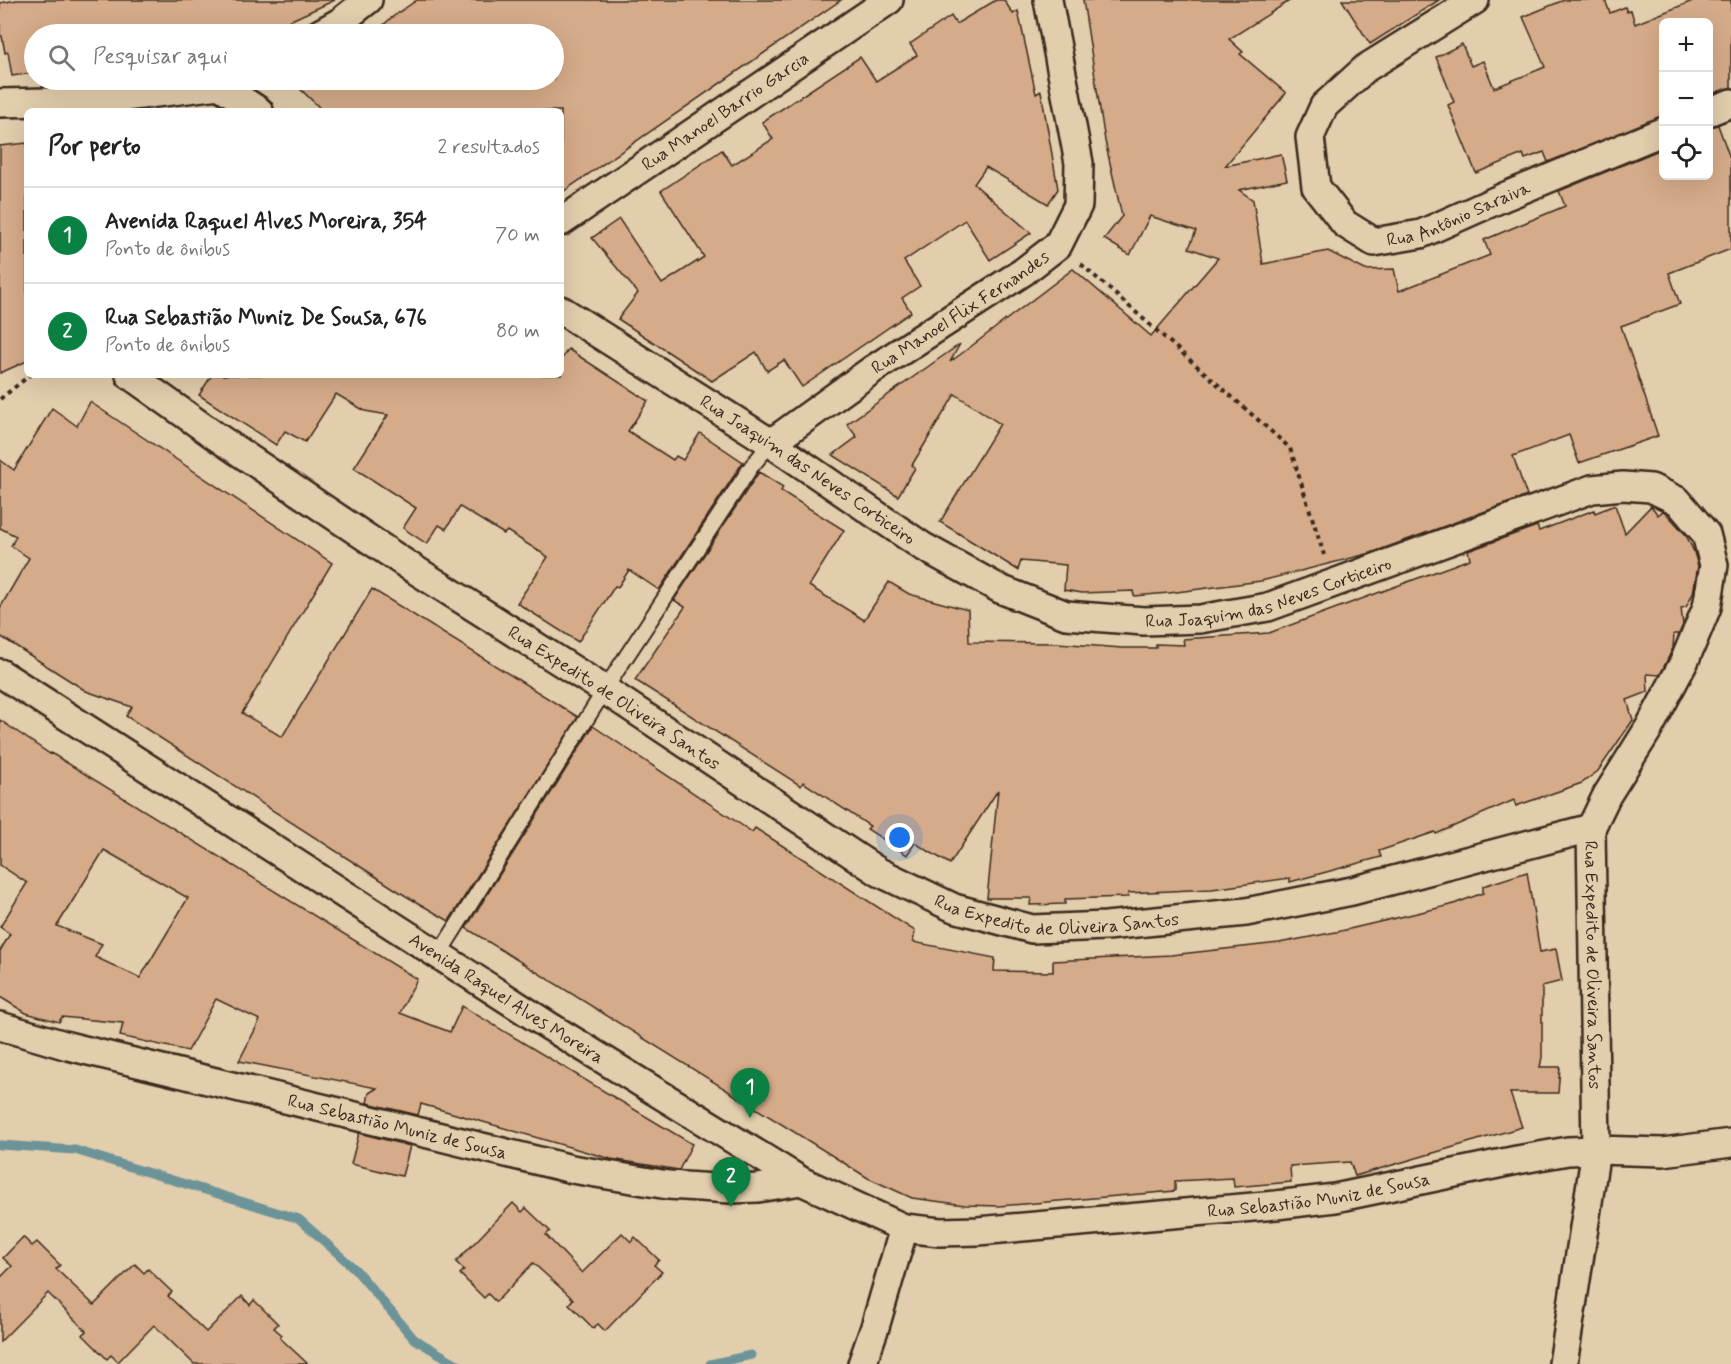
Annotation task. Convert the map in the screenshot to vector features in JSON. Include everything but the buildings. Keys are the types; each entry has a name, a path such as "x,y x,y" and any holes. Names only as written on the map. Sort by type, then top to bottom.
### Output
{"street":[{"path":"336,24 368,0"},
{"name":"Rua Manoel Barrio Garcia","path":"564,220 889,0"},
{"name":"Rua Manoel Flix Fernandes","path":"771,443 872,370 1023,272 1058,245 1078,205 1079,163 1048,0"},
{"name":"Rua Antônio Saraiva","path":"1475,0 1366,69 1324,106 1310,137 1316,187 1345,224 1374,242 1421,234 1659,132"},
{"path":"0,103 91,106 180,90"},
{"path":"234,90 255,108"},
{"path":"1713,110 1731,103"},
{"name":"Rua Joaquim das Neves Corticeiro","path":"564,312 771,443 922,546 1000,589 1066,615 1144,621 1200,619 1268,607 1592,489 1623,486 1651,488 1678,501 1706,534 1714,565 1707,607 1684,662 1649,728 1607,795 1591,828"},
{"name":"Rua Expedito de Oliveira Santos","path":"134,378 214,435 406,564 605,690 879,872 954,909 1032,928 1106,926 1246,912 1352,891 1591,828 1596,1150 1563,1364"},
{"name":"Avenida Raquel Alves Moreira","path":"0,673 549,1026 801,1181 904,1228"},
{"name":"Rua Sebastião Muniz de Sousa","path":"0,1026 68,1046 572,1169 668,1185 731,1189 758,1188 801,1181"},
{"name":"Rua Sebastião Muniz de Sousa","path":"904,1228 940,1232 978,1231 1276,1205 1368,1192 1568,1151 1663,1152 1731,1143"},
{"path":"862,1364 904,1228"}],"lane":[{"path":"439,954 605,690 751,467 771,443"}],"path":[{"path":"1058,245 1277,434 1290,448 1334,584"},
{"path":"0,399 26,378"}],"waterway":[{"path":"0,1145 75,1150 299,1219 355,1269 414,1339 457,1364"},
{"path":"710,1364 751,1355"}],"place":[{"name":"Avenida Raquel Alves Moreira, 354","path":"750,1118"},
{"name":"Rua Sebastião Muniz De Sousa, 676","path":"731,1207"}]}
